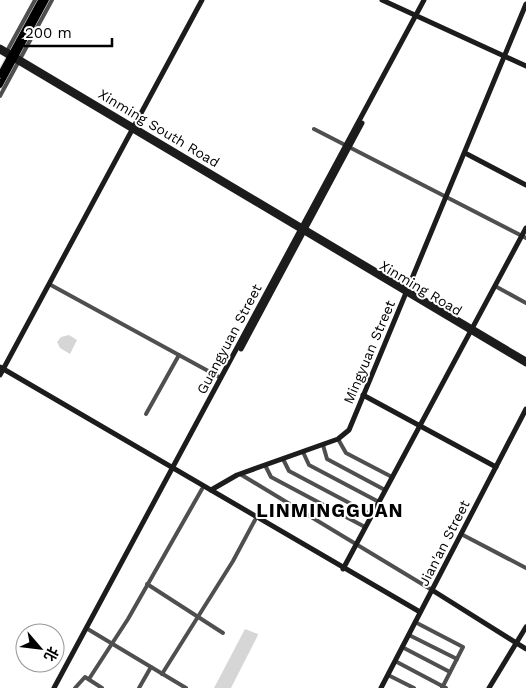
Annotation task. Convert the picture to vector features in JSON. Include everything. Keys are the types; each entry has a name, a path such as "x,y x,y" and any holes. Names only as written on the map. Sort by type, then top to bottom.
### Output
{"main road":[{"path":"0,85 40,0"},
{"path":"0,75 14,57 46,0"}],"street":[{"path":"0,96 35,0"},
{"path":"14,57 52,0"},
{"path":"202,0 1,370 211,490 420,614"},
{"path":"382,0 526,64"},
{"path":"388,0 418,15"},
{"name":"Guangyuan Street","path":"58,688 426,0"},
{"name":"Mingyuan Street","path":"338,439 348,430 526,4"},
{"name":"Xinming South Road","path":"0,47 303,229"},
{"name":"Xinming South Road","path":"0,51 14,57"},
{"path":"314,129 524,237"},
{"path":"465,153 526,185"},
{"path":"343,569 471,330 524,237 526,228"},
{"name":"Guangyuan Street","path":"174,470 221,378 303,229"},
{"name":"Xinming Road","path":"303,229 526,364"},
{"path":"49,284 221,378"},
{"path":"495,286 526,303"},
{"name":"Xinming Road","path":"471,330 526,360"},
{"path":"146,414 179,354"},
{"path":"363,395 496,467"},
{"name":"Jian'an Street","path":"381,688 526,409"},
{"path":"211,490 240,474 338,439 346,453 392,478"},
{"path":"323,445 327,459 385,490"},
{"path":"303,452 309,465 378,502"},
{"path":"283,459 289,471 372,515"},
{"path":"265,465 271,477 365,527"},
{"path":"174,470 202,489 343,569"},
{"path":"240,474 526,649"},
{"path":"89,679 112,644 202,489"},
{"path":"162,674 255,520"},
{"path":"461,534 526,568"},
{"path":"147,584 223,633"},
{"path":"395,661 444,687 463,646 415,622"},
{"path":"489,688 526,626"},
{"path":"88,629 186,688"},
{"name":"Guangyuan Street","path":"54,688 88,629"},
{"path":"409,634 457,659"},
{"path":"402,647 450,672"},
{"path":"139,688 152,667"},
{"path":"388,675 414,688"},
{"path":"75,688 82,678 89,679 102,688"}],"shaded area":[{"path":"69,335 77,340 70,354 60,348 57,342 61,337"},
{"path":"245,629 258,634 231,688 214,688"}],"district":[{"name":"LINMINGGUAN","path":"330,510"}]}
